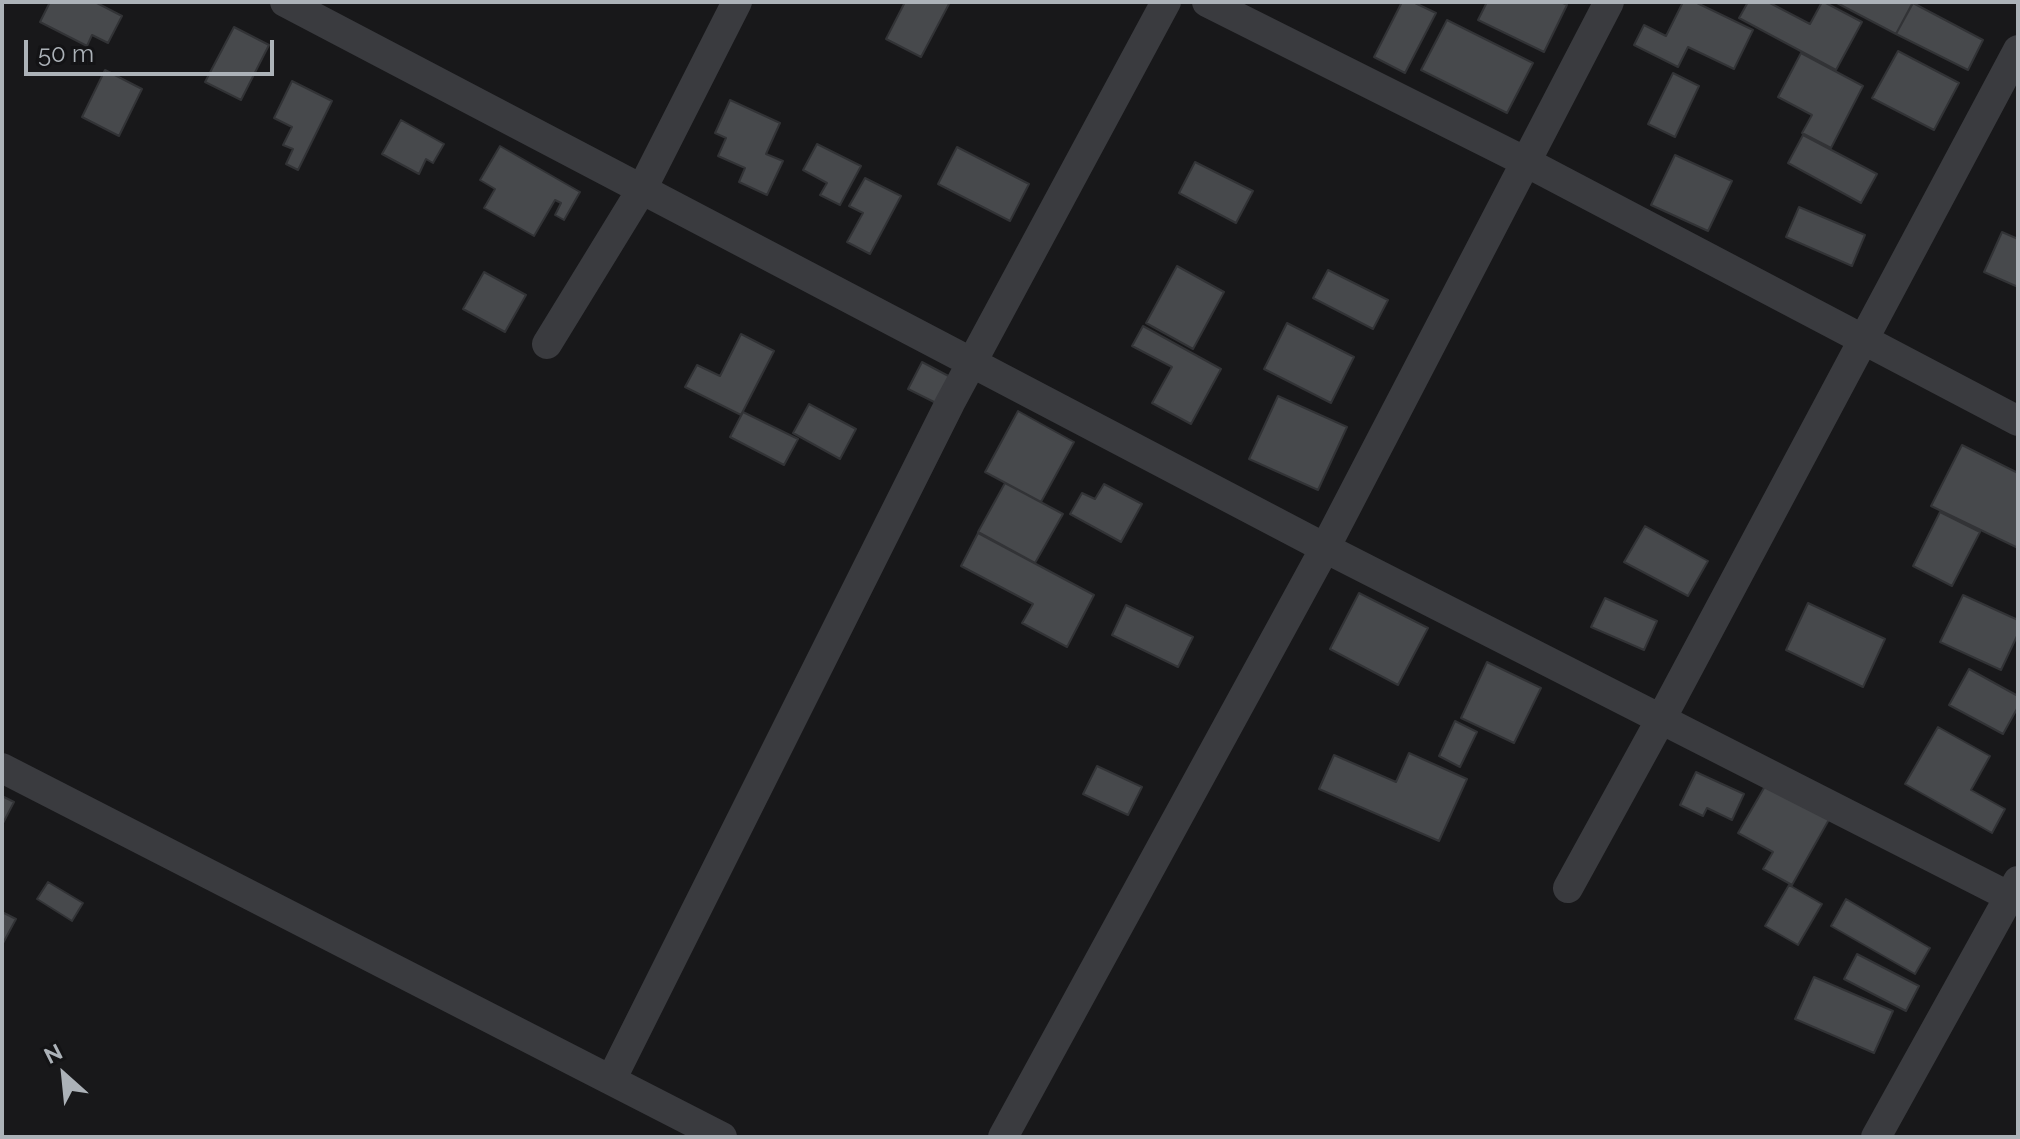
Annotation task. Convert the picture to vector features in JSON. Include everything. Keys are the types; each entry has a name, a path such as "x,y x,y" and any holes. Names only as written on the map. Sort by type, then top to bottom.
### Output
{"street":[{"path":"285,2 1325,548 1661,719 2015,893 1876,1137"},
{"path":"547,344 642,189 737,2"},
{"path":"611,1080 943,418 1166,2"},
{"path":"1207,2 1526,162 2018,421"},
{"path":"1003,1137 1325,548 1609,2"},
{"path":"1568,888 2018,50"},
{"path":"2,768 722,1137"}],"building":[{"path":"50,2 95,2 122,16 108,43 92,35 87,46 40,22"},
{"path":"905,2 950,2 921,57 886,39"},
{"path":"1402,2 1413,2 1436,13 1405,73 1374,57"},
{"path":"1487,2 1561,2 1567,5 1544,52 1478,20"},
{"path":"1683,2 1695,2 1753,30 1734,69 1688,47 1678,67 1634,45 1644,25 1666,36"},
{"path":"1748,2 1768,2 1810,24 1824,2 1862,22 1836,70 1739,18"},
{"path":"1835,2 1913,2 1896,34"},
{"path":"1913,3 1983,40 1968,70 1896,34"},
{"path":"1447,20 1533,63 1507,113 1421,70"},
{"path":"234,27 269,45 241,100 205,82"},
{"path":"1898,51 1959,83 1934,130 1872,98"},
{"path":"1801,53 1863,86 1831,148 1802,133 1812,115 1778,97"},
{"path":"105,70 142,89 119,136 82,117"},
{"path":"1673,73 1699,86 1675,137 1648,124"},
{"path":"292,81 332,101 298,170 286,164 293,149 283,145 292,127 274,118"},
{"path":"730,100 780,123 766,154 783,161 767,195 739,182 745,168 718,156 726,138 715,133"},
{"path":"401,120 444,144 433,163 426,159 419,174 382,154"},
{"path":"1803,135 1877,174 1861,203 1788,163"},
{"path":"817,144 861,166 840,205 820,195 827,183 803,170"},
{"path":"500,146 580,192 564,220 555,215 561,203 555,200 534,236 484,208 495,189 480,180"},
{"path":"957,147 1029,184 1010,221 938,184"},
{"path":"1675,155 1732,181 1708,231 1651,205"},
{"path":"1195,162 1253,191 1236,223 1179,193"},
{"path":"865,178 901,196 870,254 847,242 863,213 849,206"},
{"path":"1799,207 1865,235 1852,266 1786,237"},
{"path":"2002,232 2018,239 2018,287 1984,272"},
{"path":"1177,266 1224,292 1193,349 1146,323"},
{"path":"1328,270 1388,300 1373,329 1313,298"},
{"path":"484,272 526,295 505,332 463,309"},
{"path":"1287,323 1354,357 1331,403 1264,369"},
{"path":"1143,326 1221,369 1191,424 1152,403 1172,367 1132,346"},
{"path":"741,334 774,351 741,415 685,387 697,365 720,376"},
{"path":"922,362 956,380 942,406 908,389"},
{"path":"1278,396 1347,427 1318,490 1249,459"},
{"path":"809,404 856,429 840,459 793,433"},
{"path":"1018,411 1074,442 1041,502 985,472"},
{"path":"743,412 798,439 784,465 730,437"},
{"path":"1962,445 2018,473 2018,548 1931,506"},
{"path":"1005,483 1063,514 1035,563 978,532"},
{"path":"1104,484 1142,504 1121,542 1070,514 1082,493 1095,499"},
{"path":"1940,512 1980,532 1952,586 1913,566"},
{"path":"1645,526 1708,561 1688,596 1624,562"},
{"path":"978,533 1094,595 1067,647 1022,623 1033,604 961,566"},
{"path":"1359,593 1428,628 1398,685 1330,649"},
{"path":"1963,595 2018,620 2018,634 2001,670 1940,642"},
{"path":"1605,598 1657,621 1644,650 1591,627"},
{"path":"1808,603 1885,639 1863,687 1786,650"},
{"path":"1126,605 1193,637 1178,667 1112,635"},
{"path":"1487,662 1541,688 1514,743 1461,718"},
{"path":"1969,669 2018,696 2018,707 2003,734 1949,705"},
{"path":"1455,721 1477,732 1460,767 1439,756"},
{"path":"1938,727 1990,756 1971,790 2005,809 1992,833 1905,784"},
{"path":"1409,753 1467,779 1439,841 1319,789 1334,755 1396,782"},
{"path":"1097,766 1142,787 1128,815 1083,794"},
{"path":"1696,772 1744,794 1732,820 1707,808 1703,816 1680,805"},
{"path":"1768,781 1831,816 1792,885 1763,869 1773,852 1738,833"},
{"path":"2,796 14,802 2,825"},
{"path":"48,882 83,903 72,921 37,899"},
{"path":"1789,885 1822,904 1798,945 1765,926"},
{"path":"1846,899 1930,948 1915,974 1831,926"},
{"path":"2,912 16,919 2,945"},
{"path":"1857,954 1919,986 1906,1011 1844,979"},
{"path":"1814,977 1893,1011 1874,1053 1795,1019"}]}
